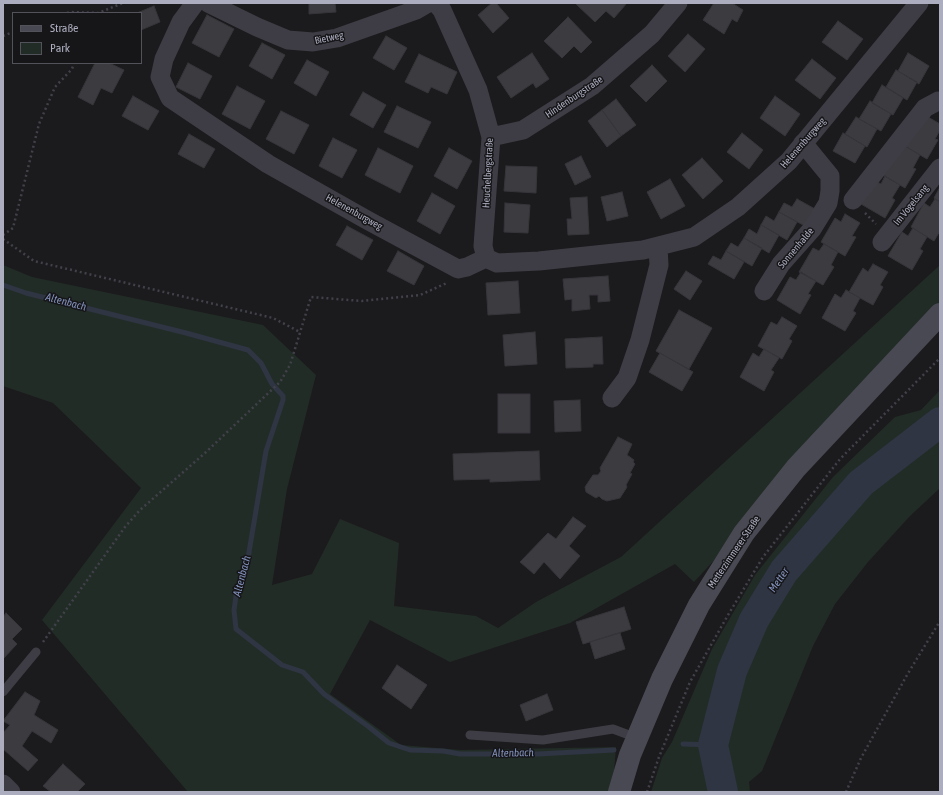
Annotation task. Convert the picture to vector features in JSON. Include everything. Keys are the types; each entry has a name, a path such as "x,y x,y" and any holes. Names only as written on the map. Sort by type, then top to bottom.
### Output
{"main road":[{"name":"Metterzimmerer Straße","path":"619,792 630,755 662,679 699,605 744,533 796,468 940,314"}],"street":[{"name":"Helenenburgweg","path":"195,3 181,22 164,59 160,77 170,98 268,164 458,269 467,267 486,258 497,263 539,261 643,250 694,237 738,207 789,161 919,3"},
{"name":"Bietweg","path":"208,3 257,27 288,40 313,42 337,38 416,10 439,5"},
{"name":"Hindenburgstraße","path":"491,136 523,130 592,86 652,34 678,3"},
{"name":"Heuchelbergstraße","path":"439,5 478,90 491,136 482,246 486,258"},
{"path":"853,200 924,108 939,100"},
{"name":"Sonnenhalde","path":"764,292 781,264 812,229 828,203 830,176 803,143"},
{"name":"Im Vogelsang","path":"884,239 940,168"},
{"path":"612,398 626,378 640,340 659,265 658,247"},
{"path":"3,784 11,792"}],"lane":[{"path":"3,692 36,652"},
{"path":"470,735 543,740 613,729 637,738"}],"path":[{"path":"98,12 123,3"},
{"path":"3,235 13,228 39,124 55,87 72,69 74,64"},
{"path":"853,200 884,239"},
{"path":"3,239 34,261 273,318 300,332"},
{"path":"36,652 125,527 140,510 205,453 280,382 290,365 312,298 362,301 420,295 450,282"},
{"path":"647,792 659,757 690,682 728,614 763,557 840,459 940,358"},
{"path":"846,792 861,758 884,716 940,621"}],"green space":[{"path":"3,265 32,277 263,325 316,375 287,489 272,585 312,574 340,519 399,543 394,606 476,616 498,628 536,602 621,557 940,265 940,302 730,543 694,582 675,564 570,623 450,662 370,620 330,694 401,745 461,750 616,747 614,772 608,792 188,792 42,620 141,488 53,403 3,386"},
{"path":"940,390 940,488 910,516 868,562 835,604 813,646 762,771 749,782 750,792 651,792 662,758 672,742 712,649 755,575 833,477 895,417 921,410"}],"building":[{"path":"309,3 335,3 336,12 309,14"},
{"path":"492,3 496,3 509,18 493,33 478,15"},
{"path":"627,3 614,18 606,11 595,22 576,4"},
{"path":"714,3 732,3 743,10 737,22 732,19 724,34 703,20"},
{"path":"154,6 160,22 142,30 142,12 139,12"},
{"path":"207,15 234,29 219,57 192,43"},
{"path":"568,17 592,42 581,53 574,46 562,58 544,41"},
{"path":"838,21 863,39 847,60 822,42"},
{"path":"688,34 705,49 685,72 668,56"},
{"path":"386,36 407,48 394,70 373,58"},
{"path":"262,43 285,55 272,79 249,66"},
{"path":"532,53 549,79 536,88 533,83 511,98 497,77"},
{"path":"908,53 929,66 919,84 898,71"},
{"path":"419,54 457,72 447,94 431,87 428,93 405,82"},
{"path":"812,59 836,78 820,99 795,80"},
{"path":"307,60 329,72 316,96 294,83"},
{"path":"188,63 212,76 200,99 176,87"},
{"path":"94,64 111,64 124,70 112,93 101,88 93,105 78,97"},
{"path":"652,65 667,81 646,102 630,86"},
{"path":"896,70 917,82 907,100 886,87"},
{"path":"882,85 903,98 893,115 872,103"},
{"path":"237,86 265,101 250,129 222,114"},
{"path":"363,92 386,105 373,128 350,115"},
{"path":"133,96 159,111 148,130 122,116"},
{"path":"775,96 800,114 785,136 760,118"},
{"path":"616,99 636,125 621,136 602,110"},
{"path":"870,101 891,114 881,131 859,119"},
{"path":"397,106 431,122 418,148 384,132"},
{"path":"602,110 621,136 607,147 588,121"},
{"path":"281,111 309,125 294,154 266,139"},
{"path":"856,117 877,129 867,147 845,134"},
{"path":"928,117 940,124 940,130 935,139 938,140 927,159 903,145"},
{"path":"742,133 763,150 749,169 727,152"},
{"path":"843,133 865,146 855,163 833,151"},
{"path":"189,134 215,149 204,168 178,154"},
{"path":"333,138 357,150 342,178 319,166"},
{"path":"905,146 920,155 913,168 916,169 905,188 881,174"},
{"path":"378,148 413,166 400,193 365,175"},
{"path":"449,148 472,161 457,189 434,176"},
{"path":"581,156 591,177 575,185 565,164"},
{"path":"702,158 723,181 703,199 682,175"},
{"path":"506,166 537,167 536,193 504,191"},
{"path":"885,176 900,185 892,198 895,200 885,218 861,204 875,181 881,184"},
{"path":"670,179 685,206 661,219 647,192"},
{"path":"940,187 940,202 934,198"},
{"path":"622,192 628,216 607,221 601,197"},
{"path":"432,193 455,206 440,234 417,221"},
{"path":"587,197 589,234 568,235 567,219 572,219 570,198"},
{"path":"797,199 815,209 805,226 779,212 784,203 792,207"},
{"path":"935,199 940,202 940,231 934,241 911,227 924,203 930,207"},
{"path":"505,203 530,205 528,233 504,232"},
{"path":"779,212 797,222 787,240 761,225 766,216 774,221"},
{"path":"845,214 860,223 852,236 856,237 845,256 821,242 835,218 841,222"},
{"path":"761,225 779,235 769,253 744,238 749,229 757,234"},
{"path":"347,226 373,240 362,260 336,245"},
{"path":"913,228 927,237 920,249 923,251 912,270 888,256 902,232 908,236"},
{"path":"744,238 762,248 752,266 726,251 731,243 738,247"},
{"path":"824,244 838,252 831,265 834,267 823,285 799,272 813,248 819,251"},
{"path":"398,251 424,266 414,285 387,271"},
{"path":"726,251 744,262 734,279 708,264 713,256 721,260"},
{"path":"873,264 888,272 880,285 883,287 873,305 849,292 863,268 868,272"},
{"path":"686,271 702,281 690,300 674,289"},
{"path":"801,272 816,281 808,294 811,295 800,314 777,300 790,277 796,280"},
{"path":"608,276 610,301 598,302 598,295 589,295 590,309 572,311 572,299 565,300 563,279"},
{"path":"518,281 520,313 488,315 486,283"},
{"path":"846,290 860,298 853,311 856,313 845,331 822,318 835,294 841,298"},
{"path":"679,310 712,328 689,369 656,351"},
{"path":"782,317 797,326 789,339 792,341 782,359 758,346 771,322 777,325"},
{"path":"535,332 537,364 505,366 503,335"},
{"path":"602,337 603,364 593,364 593,367 566,368 565,339"},
{"path":"764,349 779,358 771,370 774,372 764,391 740,377 753,353 759,357"},
{"path":"660,353 693,372 682,391 649,372"},
{"path":"498,394 530,394 530,433 498,433"},
{"path":"580,400 581,431 555,432 554,401"},
{"path":"618,437 632,444 627,455 634,460 633,462 635,464 630,473 632,474 626,485 627,487 620,498 607,501 599,496 596,498 586,492 585,487 593,475 598,475 601,471 600,468"},
{"path":"539,451 540,480 490,482 490,479 454,480 453,454"},
{"path":"573,517 586,526 569,546 580,556 560,579 544,562 534,574 520,562 548,533 556,539"},
{"path":"624,607 631,629 583,644 576,622"},
{"path":"6,613 22,629 12,639 17,644 3,659 3,617"},
{"path":"620,633 625,649 595,659 590,642"},
{"path":"397,665 427,685 411,709 382,688"},
{"path":"25,692 40,701 34,715 58,730 51,743 32,731 22,746 38,760 28,771 3,749 3,733 10,725 3,721"},
{"path":"547,694 553,710 526,721 520,705"},
{"path":"63,764 85,784 77,792 51,792 43,786"}],"waterway":[{"name":"Altenbach","path":"3,285 26,293 248,350 261,363 272,384 283,396 283,400 266,451 246,570 237,589 234,610 236,629 282,665 303,672 324,694 389,743 410,750 443,751 460,754 538,754 614,750"},
{"name":"Metter","path":"723,792 713,745 732,671 754,620 784,571 861,483 940,422"},
{"name":"Altenbach","path":"683,744 713,745"}]}
